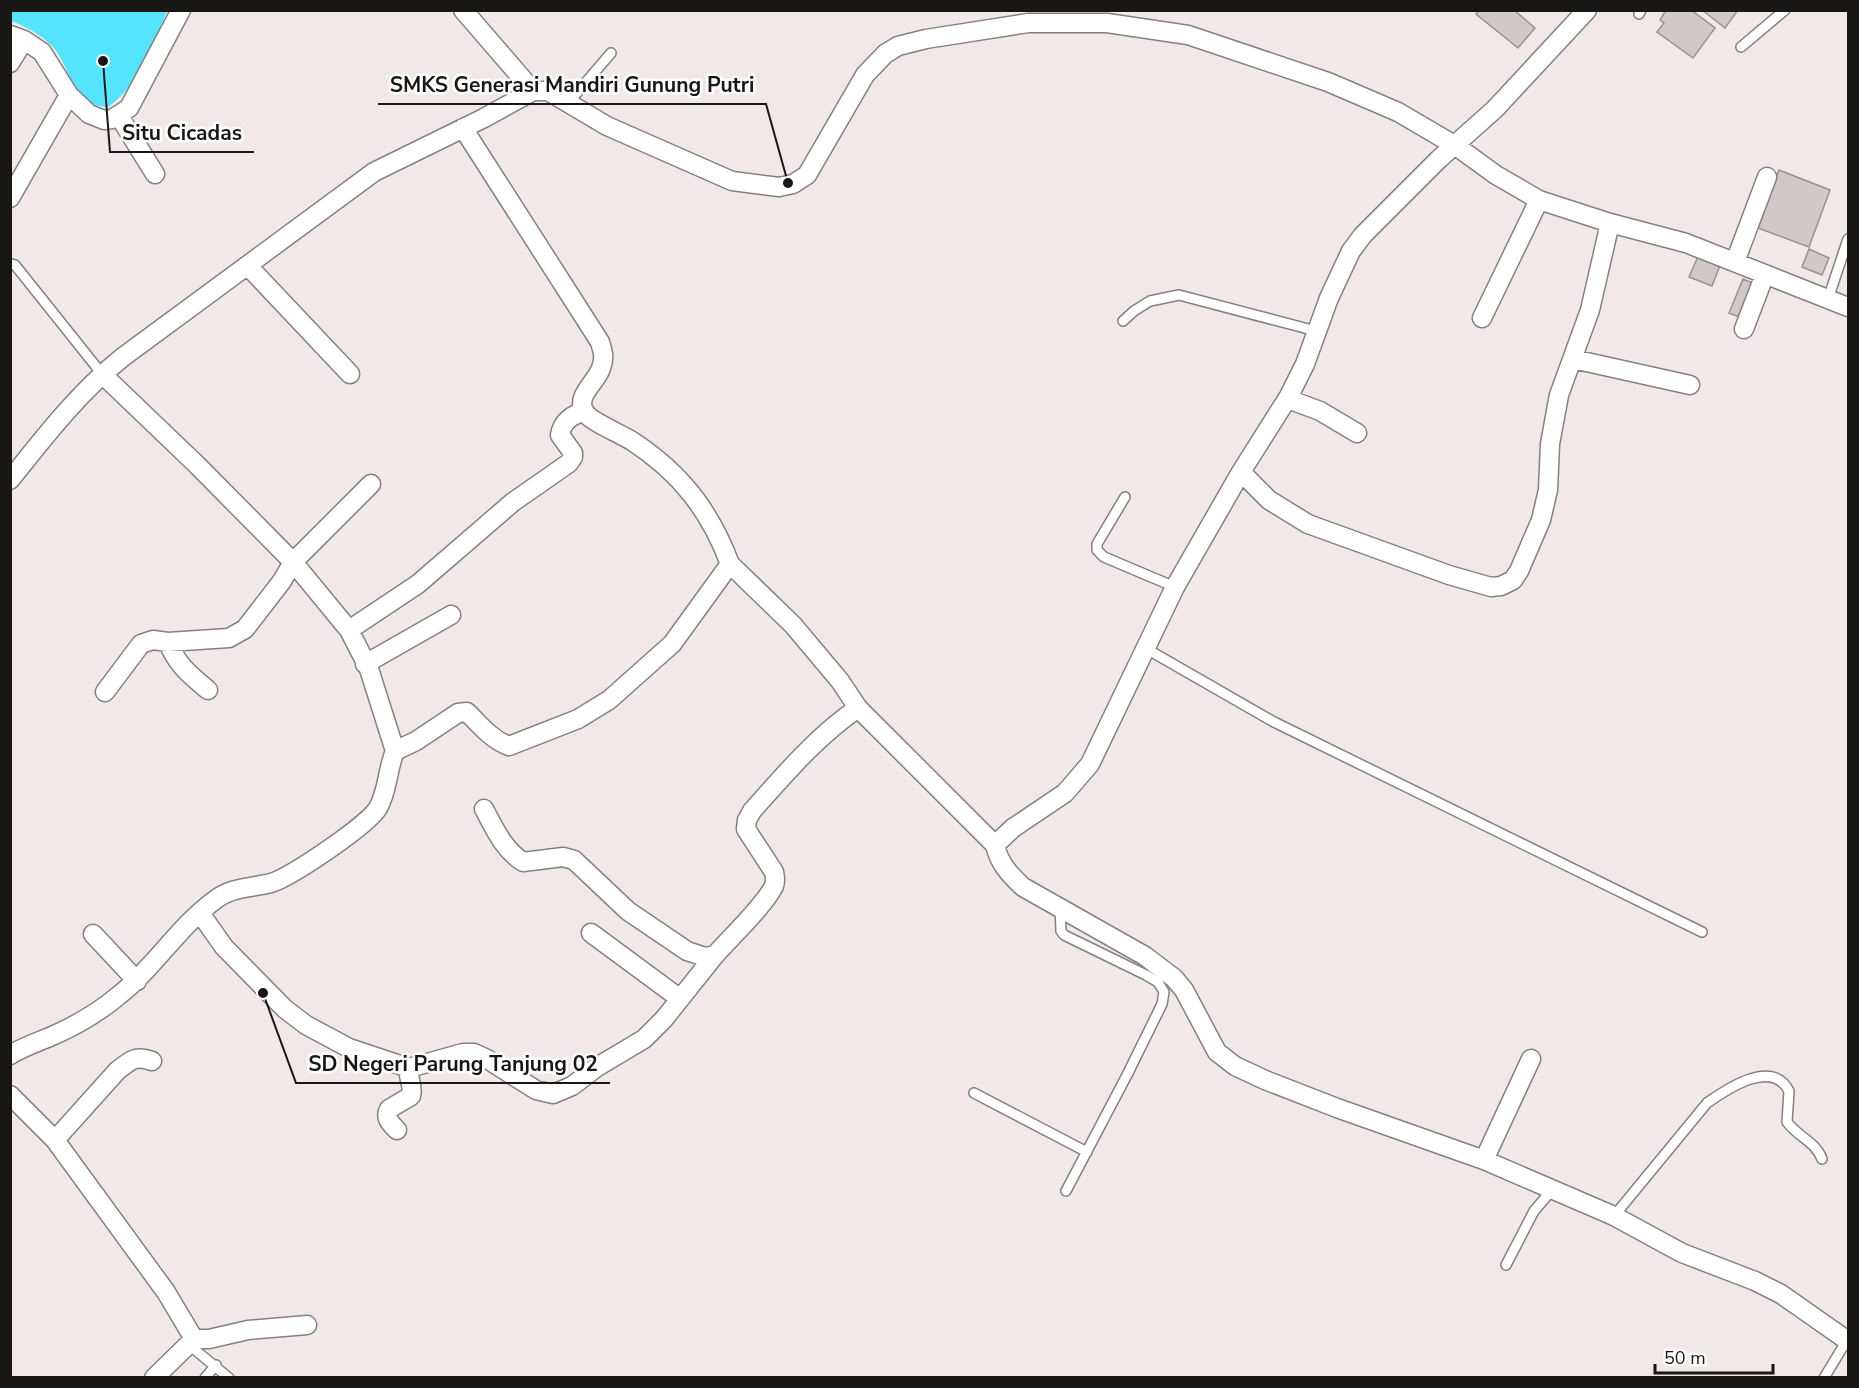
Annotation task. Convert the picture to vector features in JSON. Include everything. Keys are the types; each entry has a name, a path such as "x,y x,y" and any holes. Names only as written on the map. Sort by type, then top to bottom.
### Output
{"street":[{"path":"10,63 17,38 42,52 69,95 90,114 104,120 119,116 129,108 182,10"},
{"path":"463,10 533,90"},
{"path":"995,845 1013,828 1065,793 1090,764 1174,587 1241,472 1289,396 1305,364 1316,331 1351,251 1363,235 1439,159 1495,109 1587,10"},
{"path":"10,480 54,426 102,374 375,172 533,90 549,91 607,126 732,181 778,187 793,184 807,175 865,75 885,54 898,46 926,39 1028,23 1107,23 1188,35 1328,82 1398,112 1456,146 1496,175 1539,200 1686,243 1848,308"},
{"path":"10,198 69,95"},
{"path":"119,116 155,174"},
{"path":"463,128 600,342 604,356 601,371 588,387 582,400 585,412 596,421 635,443 682,481 703,508 721,540 730,564 793,625 840,681 858,708 995,845 997,855 1007,872 1023,886 1156,963 1174,978 1184,990 1217,1052 1235,1065 1265,1080 1337,1108 1484,1160 1614,1216 1682,1253 1755,1281 1781,1294 1848,1341"},
{"path":"1736,262 1767,177"},
{"path":"1482,318 1539,200"},
{"path":"1241,472 1269,500 1308,524 1449,575 1491,586 1501,586 1513,579 1519,571 1541,520 1548,490 1550,444 1559,396 1590,310 1610,222"},
{"path":"248,266 350,374"},
{"path":"1744,329 1764,274"},
{"path":"1574,359 1690,385"},
{"path":"10,1054 69,1028 109,1003 137,981 214,900 228,891 272,883 322,854 364,822 377,809 384,795 387,774 395,752 375,686 349,630 293,562 102,374"},
{"path":"1289,396 1296,402 1320,411 1357,434"},
{"path":"349,630 418,584 513,502 569,463 573,458 573,453 560,435 561,428 574,415 585,412"},
{"path":"105,692 141,644 153,640 168,642 229,638 245,629 282,581 293,562 371,484"},
{"path":"395,752 462,711 467,712 501,743 509,746 578,718 609,700 672,645 730,564"},
{"path":"365,664 451,615"},
{"path":"168,642 174,657 208,690"},
{"path":"200,913 224,947 285,1009 306,1025 349,1048 409,1068 463,1053 474,1053 488,1059 536,1090 553,1094 572,1086 597,1067 644,1039 758,908 773,886 775,879 774,872 746,829 747,820 752,811 800,757 858,708"},
{"path":"484,809 504,845 512,855 523,862 563,857 574,860 628,911 687,951 705,957 715,955"},
{"path":"591,933 679,998"},
{"path":"93,934 137,981"},
{"path":"55,1140 117,1071 128,1062 142,1058 153,1061"},
{"path":"1484,1160 1531,1059"},
{"path":"397,1130 388,1121 387,1113 389,1109 411,1096 409,1068"},
{"path":"10,1095 55,1140 166,1292 191,1341"},
{"path":"154,1377 191,1341 248,1330 307,1324"}],"lane":[{"path":"1741,47 1785,10"},
{"path":"569,102 611,53"},
{"path":"1828,299 1848,239"},
{"path":"10,264 15,266 102,374"},
{"path":"1123,321 1150,301 1179,295 1316,331"},
{"path":"1125,497 1097,544 1097,550 1104,557 1174,587"},
{"path":"1145,648 1274,722 1702,932"},
{"path":"1060,907 1061,931 1064,935 1146,975 1158,982 1164,992 1162,1004 1066,1191"},
{"path":"1614,1216 1707,1103 1756,1076 1774,1078 1787,1086 1789,1091 1787,1122 1799,1135 1819,1150 1822,1159"},
{"path":"974,1093 1087,1152"},
{"path":"1506,1265 1534,1211 1552,1190"},
{"path":"191,1341 229,1377"},
{"path":"1824,1377 1848,1341"},
{"path":"205,1377 216,1365"}],"water":[{"path":"11,11 167,11 137,76 119,98 108,107 95,105 85,100 51,45 22,25 11,21"}],"building":[{"path":"1479,10 1514,10 1535,28 1518,48 1476,14"},
{"path":"1666,10 1691,10 1715,28 1693,58 1657,32 1664,23 1660,20"},
{"path":"1702,10 1738,10 1725,28"},
{"path":"1779,170 1830,190 1809,247 1758,228"},
{"path":"1809,249 1829,258 1822,275 1802,267"},
{"path":"1699,254 1721,263 1712,286 1689,277"},
{"path":"1743,279 1755,284 1742,318 1729,313"}],"place":[{"name":"Situ Cicadas","path":"103,61"},
{"name":"SMKS Generasi Mandiri Gunung Putri","path":"788,183"},
{"name":"SD Negeri Parung Tanjung 02","path":"263,993"}]}
